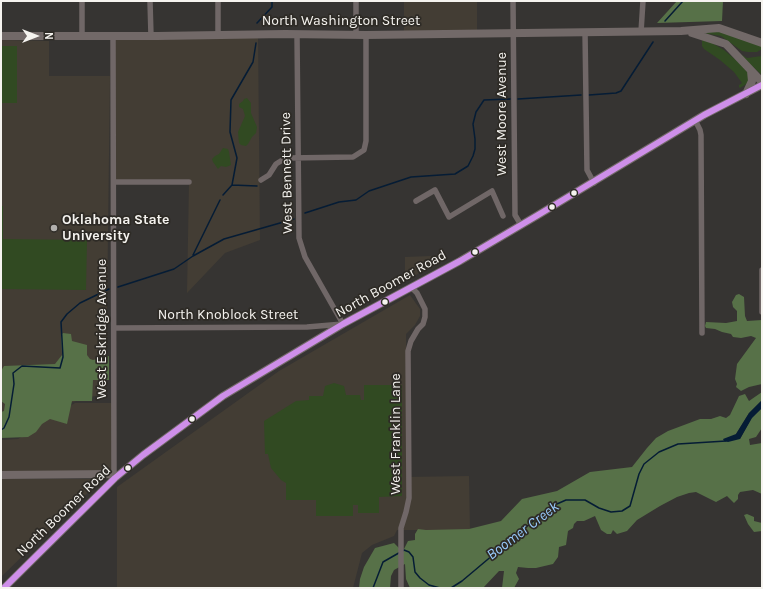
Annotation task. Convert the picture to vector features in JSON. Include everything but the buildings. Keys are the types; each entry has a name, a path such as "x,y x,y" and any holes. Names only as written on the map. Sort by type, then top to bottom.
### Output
{"main road":[{"name":"North Washington Street","path":"1,36 366,36 641,32 719,28 762,43"},
{"name":"North Washington Street","path":"681,31 700,35 726,44 762,82"},
{"path":"746,94 752,81 751,71"},
{"name":"North Boomer Road","path":"4,588 114,476 223,396 343,324 521,225 695,120 762,85"},
{"path":"1,475 114,476"}],"street":[{"path":"82,1 82,35"},
{"path":"150,1 151,36"},
{"path":"218,1 218,35"},
{"path":"356,1 356,35"},
{"name":"West Moore Avenue","path":"513,1 515,215 521,225"},
{"path":"641,32 643,1"},
{"path":"585,32 587,170 594,182"},
{"name":"West Eskridge Avenue","path":"113,35 114,476"},
{"name":"West Bennett Drive","path":"297,35 299,238 305,257 343,324"},
{"path":"260,180 269,175 280,162 289,158 353,157 364,150 366,141 366,36"},
{"path":"695,120 701,135 702,333"},
{"path":"114,182 189,182"},
{"path":"416,201 435,190 449,217 492,191 503,216"},
{"path":"762,270 762,312"},
{"name":"West Franklin Lane","path":"401,588 401,528 409,498 408,351 411,341 418,329 423,324 425,317 425,309 417,293 411,287"},
{"name":"North Knoblock Street","path":"114,328 307,327 343,324"}],"shaded area":[{"path":"404,1 477,1 477,33 404,34"},
{"path":"258,35 260,240 225,253 187,293 189,181 114,182 114,36"},
{"name":"Oklahoma State University","path":"1,40 49,41 49,76 110,76 106,393 47,409 1,435"},
{"path":"431,256 437,264 410,278 408,277 405,270 405,257"},
{"path":"410,295 420,309 420,316 415,325 406,334 406,477 469,476 470,530 397,530 394,536 372,545 362,553 353,588 117,588 117,487 279,371"},
{"path":"75,403 113,403 113,474 1,474 1,440 18,439 30,432 44,416 65,409"},
{"path":"1,479 102,479 1,577"}],"green space":[{"path":"677,1 723,1 722,21 657,23"},
{"path":"703,31 725,32 762,46 762,49 757,52 742,51 721,36 703,33"},
{"path":"702,40 712,43 724,50 743,66 748,73 748,83 740,88 739,85 742,83 734,72 704,49 702,46"},
{"path":"1,46 17,46 17,103 1,103"},
{"path":"742,55 747,58 762,56 762,75 741,56"},
{"path":"247,98 251,103 251,113 257,127 256,133 246,146 239,143 238,132 245,116 243,109 239,107 239,104"},
{"path":"223,148 228,149 231,165 226,167 221,166 218,169 212,159 219,154"},
{"path":"1,206 3,206 3,239 87,240 86,290 2,289 1,319"},
{"path":"739,294 744,297 745,316 747,321 762,320 762,384 749,387 741,391 736,387 737,384 735,379 737,364 756,338 751,336 741,338 733,337 731,334 706,328 705,326 706,322 726,323 737,321 737,311 733,307 732,302 736,295"},
{"path":"63,333 71,334 72,341 87,345 87,355 90,359 93,360 109,356 109,380 93,380 92,401 72,401 67,424 50,419 28,437 1,438 1,412 4,411 5,404 1,401 1,371 4,366 55,364 62,355 61,335"},
{"path":"334,383 344,386 346,395 360,395 361,400 364,400 364,385 402,385 402,496 379,497 379,513 358,513 358,505 353,505 353,516 316,516 316,500 286,500 286,483 281,480 271,468 268,454 265,454 264,421 296,401 309,400 309,396 323,396 325,386"},
{"path":"762,392 762,400 749,413 736,434 740,439 752,417 762,408 762,428 756,437 749,439 750,445 762,443 762,494 753,490 740,492 738,499 734,503 727,496 716,502 696,492 689,493 677,497 660,506 637,520 627,531 617,534 613,530 611,534 607,534 601,530 595,516 584,521 577,521 573,528 568,531 566,545 559,547 558,557 553,564 536,568 518,567 516,573 519,579 514,588 502,588 504,571 499,571 483,588 410,588 406,579 405,564 394,570 391,576 390,588 359,588 364,567 375,548 394,543 399,548 404,549 408,541 415,540 415,534 418,529 469,529 501,521 522,499 557,491 590,472 632,467 656,438 668,431 700,419 711,419 720,416 726,418 730,415 739,396 745,394 749,401"},
{"path":"747,514 754,517 754,521 762,523 762,531 754,532 744,515"}],"water":[{"path":"762,400 762,408 752,418 740,439 728,442 724,441 723,439 736,434 749,413"}],"waterway":[{"path":"257,23 272,7 272,1"},
{"path":"665,21 683,1"},
{"path":"589,95 616,93 621,91 653,42"},
{"path":"232,185 237,158 230,132 231,100 253,62 256,43"},
{"path":"518,99 581,95"},
{"path":"305,213 339,202 356,200 369,191 411,177 455,174 468,166 473,156 475,149 473,124 476,112 484,100 510,99"},
{"path":"223,195 232,185 257,186"},
{"path":"193,255 220,200"},
{"path":"118,287 174,269 193,256 224,239 294,219"},
{"path":"1,430 4,428 9,417 14,384 13,373 22,366 60,368 63,357 61,322 67,314 80,303 109,289"},
{"name":"Boomer Creek","path":"451,588 462,581 550,507 566,500 585,500 599,508 611,512 622,511 630,506 639,474 644,464 659,452 678,444 726,441"},
{"name":"Boomer Creek","path":"373,588 383,562 404,550 409,552 413,557 415,572 420,578 429,585 440,588"}],"transit line":[{"path":"4,588 115,478 143,455 223,396 343,324 460,261 704,115 762,85"}],"place":[{"name":"Oklahoma State University","path":"54,228"}]}
